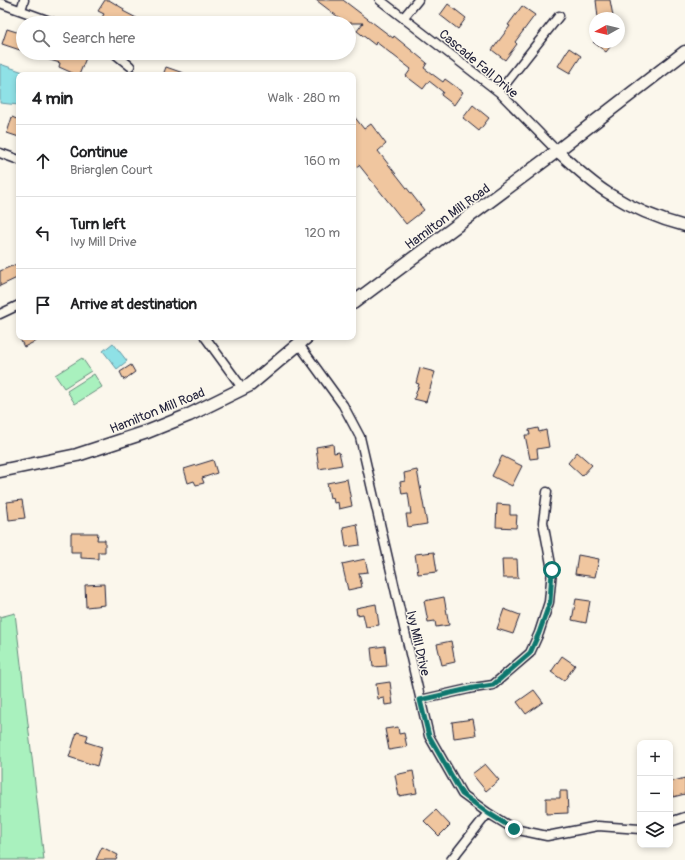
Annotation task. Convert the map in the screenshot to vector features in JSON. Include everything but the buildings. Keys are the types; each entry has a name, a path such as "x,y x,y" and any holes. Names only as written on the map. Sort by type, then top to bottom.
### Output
{"main road":[{"name":"Hamilton Mill Road","path":"356,301 557,152 685,52"},
{"name":"Hamilton Mill Road","path":"0,471 77,455 147,432 189,415 250,385 302,340"}],"street":[{"path":"21,10 24,0"},
{"name":"Cascade Fall Drive","path":"380,0 404,17 499,92 557,152"},
{"path":"404,17 418,0"},
{"path":"0,3 37,16"},
{"path":"499,92 559,16"},
{"path":"123,60 130,66"},
{"path":"557,152 607,193 634,208 664,220 685,226"},
{"path":"0,153 16,159"},
{"path":"0,314 16,306"},
{"path":"207,340 243,388"},
{"name":"Ivy Mill Drive","path":"302,340 343,405 360,437 429,736 462,794 488,813 514,829 548,836 598,826 637,828"},
{"path":"420,700 493,685 530,653 550,602 552,570 543,522 547,492"},
{"path":"451,860 488,813"},
{"path":"673,821 685,817"}],"green space":[{"path":"82,358 91,371 64,388 55,375"},
{"path":"94,374 102,387 75,404 67,391"},
{"path":"15,613 44,860 0,860 0,617"}],"water":[{"path":"0,64 23,72 16,72 16,105 0,103"},
{"path":"113,343 127,361 117,369 103,351"}],"route":[{"path":"514,829 488,813 462,794 429,736 420,700 493,685 530,653 550,602 552,570"}]}
